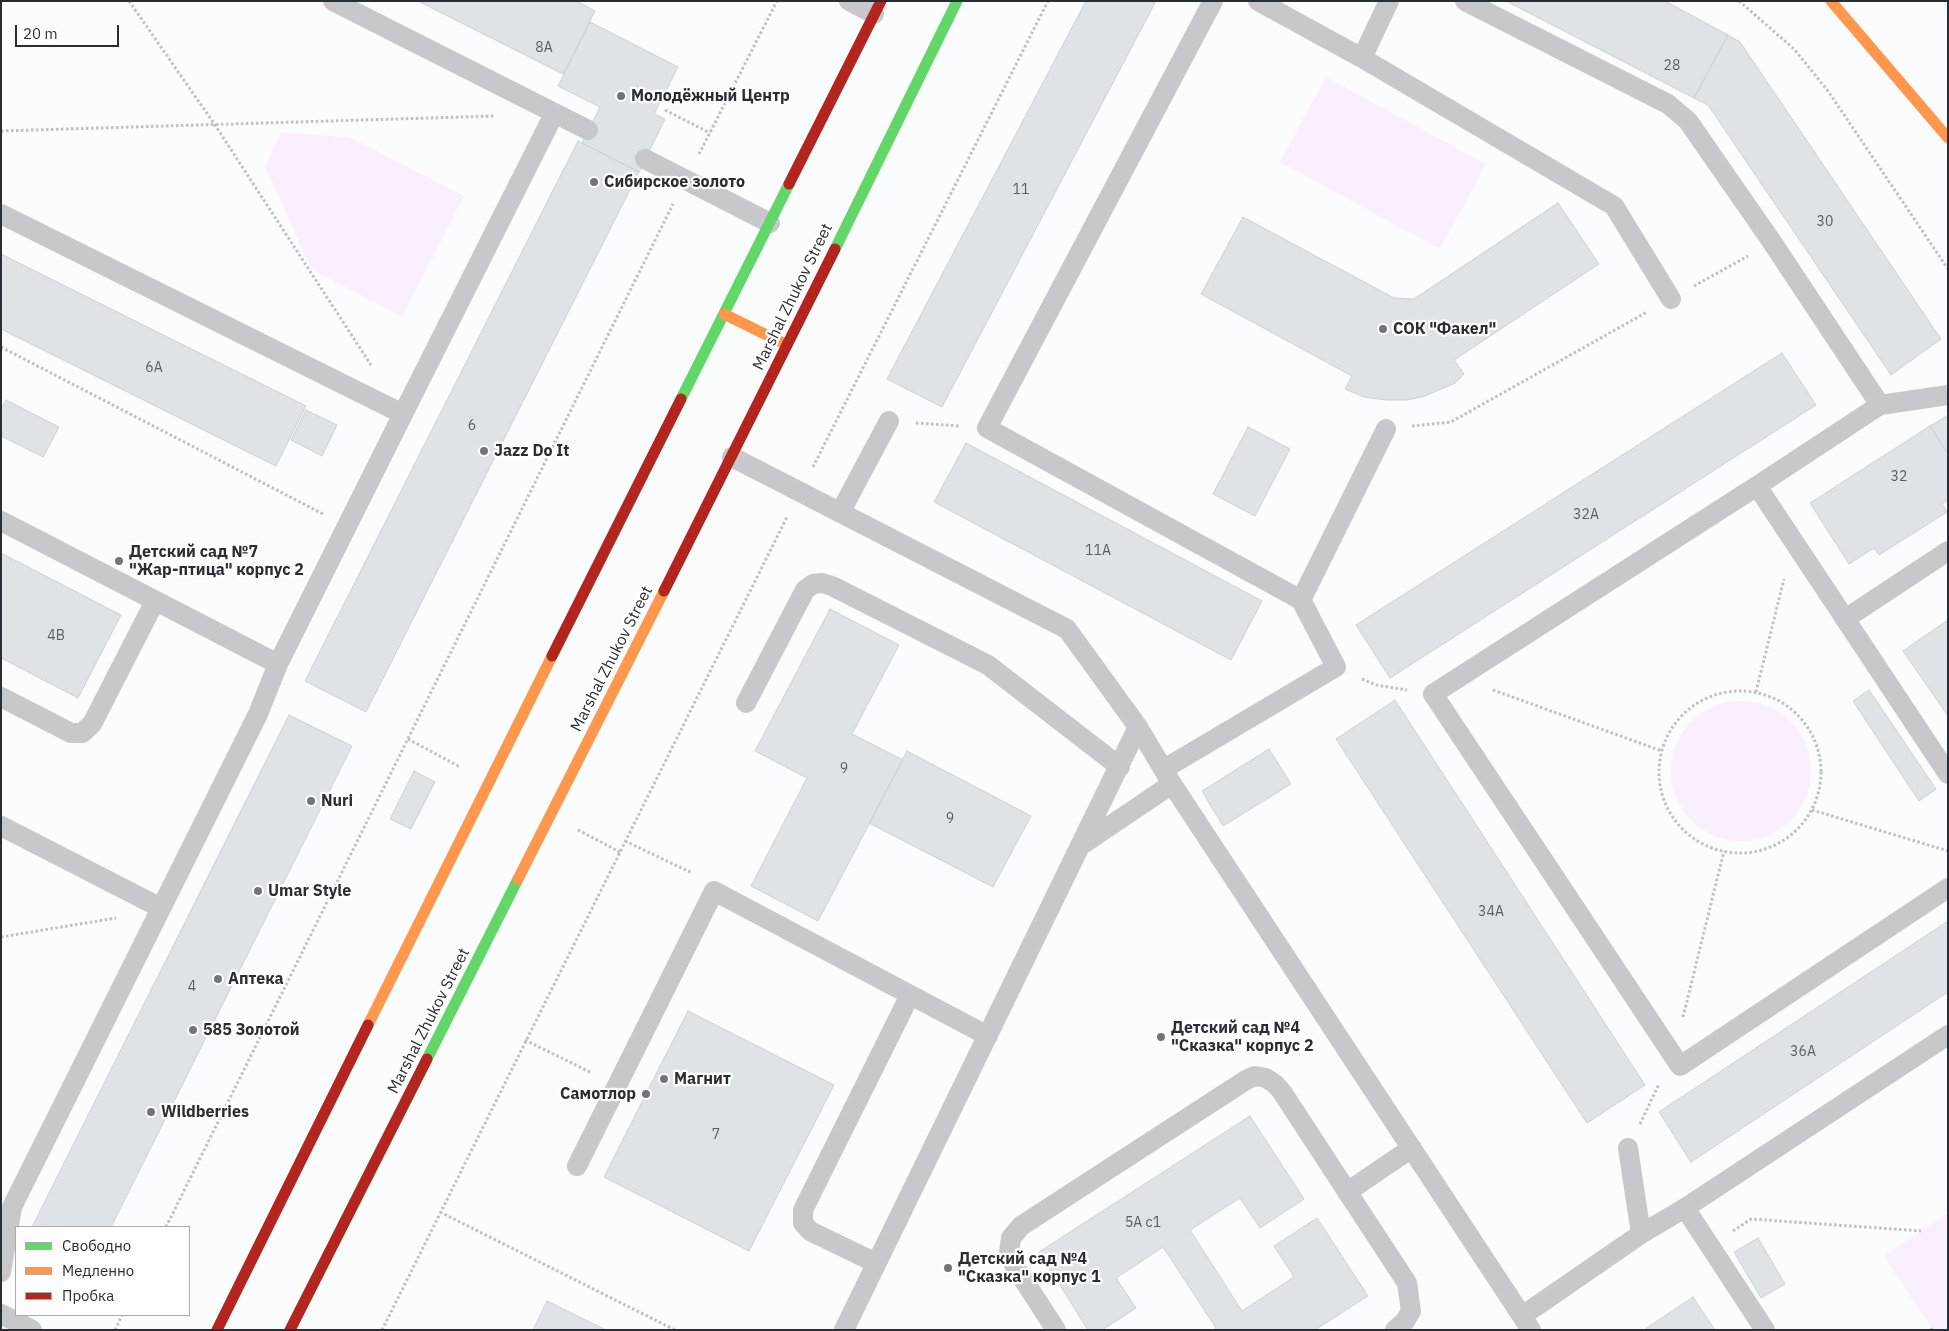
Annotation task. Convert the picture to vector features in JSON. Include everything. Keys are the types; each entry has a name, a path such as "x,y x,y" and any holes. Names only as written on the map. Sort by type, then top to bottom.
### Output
{"main road":[{"name":"Marshal Zhukov Street","path":"290,1330 732,457 957,1"},
{"path":"1831,1 1941,116 1948,138"},
{"path":"217,1330 489,782 878,8"},
{"path":"724,314 787,345"}],"lane":[{"path":"333,1 588,130"},
{"path":"849,1 878,8"},
{"path":"1082,844 1168,776 1336,667 1301,600 988,428 1213,1"},
{"path":"1258,1 1362,58 1614,206 1671,299"},
{"path":"1362,58 1389,1"},
{"path":"1465,1 1668,104 1688,121 1772,242 1880,405"},
{"path":"1,1272 6,1205 161,908 258,714 278,664 554,114"},
{"path":"645,159 770,223"},
{"path":"1,214 403,414"},
{"path":"1948,395 1880,405 1433,694 1680,1066 1948,888"},
{"path":"841,512 889,422"},
{"path":"1301,600 1386,428"},
{"path":"732,457 1068,628 1138,727 1168,776 1526,1323 1641,1234 1685,1208 1948,1035"},
{"path":"1757,486 1948,774"},
{"path":"1,521 278,664"},
{"path":"1845,619 1948,551"},
{"path":"746,703 805,590 813,584 822,583 832,586 988,665 1120,766"},
{"path":"1,697 71,733 82,733 92,724 155,601"},
{"path":"844,1330 1138,727"},
{"path":"1,826 161,908"},
{"path":"577,1166 714,891 988,1036"},
{"path":"876,1263 810,1231 803,1223 803,1210 910,995"},
{"path":"1056,1330 1014,1264 1009,1252 1011,1238 1021,1226 1246,1080 1260,1077 1275,1084 1407,1283 1411,1298 1411,1311 1405,1322 1396,1330"},
{"path":"1347,1192 1412,1148"},
{"path":"1628,1148 1641,1234"},
{"path":"1685,1208 1765,1330"},
{"path":"1,1314 32,1330"}],"path":[{"path":"130,1 215,125 376,373"},
{"path":"166,1226 686,179 777,1"},
{"path":"382,1330 800,491 1048,1"},
{"path":"1738,1 1794,49 1828,90 1948,269"},
{"path":"666,110 710,133"},
{"path":"1,131 504,115"},
{"path":"1386,428 1450,422 1772,242"},
{"path":"1,348 347,526"},
{"path":"889,422 988,428"},
{"path":"1756,692 1785,572 1805,558"},
{"path":"1336,667 1376,684 1433,694"},
{"path":"1458,677 1662,751"},
{"path":"1736,690 1756,692 1765,694 1790,707 1809,728 1820,754 1821,783 1812,810 1795,832 1771,847 1743,853 1724,851 1715,849 1690,836 1671,816 1660,789 1659,760 1662,751 1667,733 1685,711 1709,696 1736,690"},
{"path":"1812,810 1948,851"},
{"path":"625,841 691,872 714,891"},
{"path":"1628,1148 1673,1056 1724,851"},
{"path":"1,937 102,922 161,908"},
{"path":"525,1040 617,1086"},
{"path":"440,1212 676,1330"},
{"path":"1710,1247 1751,1219 1921,1231"},
{"path":"115,1330 122,1316"}],"shaded area":[{"path":"1326,77 1486,164 1440,249 1280,162"},
{"path":"281,132 351,138 464,196 402,317 311,269 265,166"},
{"path":"1741,701 1768,707 1780,713 1790,722 1799,732 1805,744 1811,771 1805,798 1799,810 1790,820 1780,829 1768,835 1741,841 1714,835 1702,829 1692,820 1683,810 1677,798 1671,771 1677,744 1683,732 1692,722 1702,713 1714,707"},
{"path":"1948,1213 1948,1330 1933,1330 1884,1256"}],"building":[{"path":"418,1 576,1 595,11 563,74"},
{"path":"1086,1 1156,1 942,407 887,379"},
{"path":"1506,1 1665,1 1728,35 1694,98"},
{"name":"Молодёжный Центр","path":"590,22 678,67 654,114 665,119 639,172 582,143 600,107 558,86"},
{"path":"1728,35 1740,42 1941,339 1891,375 1708,105 1694,98"},
{"path":"578,141 639,172 366,712 305,681"},
{"name":"СОК \"Факел\"","path":"1558,203 1599,264 1454,360 1464,374 1455,383 1425,396 1408,400 1387,400 1364,397 1345,389 1352,376 1201,294 1243,217 1394,298 1414,299"},
{"path":"1,254 306,406 276,466 1,329"},
{"path":"1782,353 1816,405 1390,678 1356,625"},
{"path":"6,400 59,427 43,457 1,436 1,409"},
{"path":"306,410 337,425 322,456 291,440"},
{"path":"1948,416 1948,454 1930,426"},
{"path":"1930,426 1948,454 1948,500 1942,504 1947,512 1879,555 1874,548 1849,564 1810,503"},
{"path":"1248,427 1290,449 1255,516 1213,494"},
{"path":"966,443 1262,601 1231,660 934,502"},
{"path":"1,553 121,615 78,698 1,658"},
{"path":"830,609 899,645 852,734 903,760 818,921 751,886 807,778 755,751"},
{"path":"1948,620 1948,716 1903,651"},
{"path":"1869,690 1936,789 1919,801 1853,701"},
{"path":"1395,700 1645,1085 1587,1123 1336,739"},
{"path":"289,715 352,746 112,1226 33,1226"},
{"path":"1269,749 1291,784 1223,826 1202,791"},
{"path":"907,751 1031,816 993,887 869,823"},
{"path":"414,771 435,782 411,829 390,819"},
{"path":"1948,921 1948,992 1691,1162 1659,1112"},
{"path":"688,1011 834,1085 749,1251 604,1177"},
{"path":"1250,1116 1304,1199 1260,1228 1240,1198 1190,1230 1242,1311 1294,1277 1274,1246 1317,1218 1368,1296 1315,1330 1213,1330 1216,1328 1163,1247 1116,1278 1136,1308 1102,1330 1088,1330 1039,1252"},
{"path":"1758,1238 1785,1284 1761,1298 1734,1252"},
{"path":"1693,1297 1715,1330 1644,1330"},
{"path":"547,1301 606,1330 533,1330"}],"traffic: fast":[{"path":"835,249 957,1"},
{"path":"681,399 789,184"},
{"path":"427,1059 518,879"}],"traffic: slow":[{"path":"1831,1 1948,138"},
{"path":"724,314 787,345"},
{"path":"518,879 664,591"},
{"path":"368,1025 552,656"}],"traffic: jam":[{"path":"789,184 881,1"},
{"path":"664,591 835,249"},
{"path":"552,656 681,399"},
{"path":"217,1330 368,1025"},
{"path":"290,1330 427,1059"}],"place":[{"name":"Молодёжный Центр","path":"621,96"},
{"name":"Сибирское золото","path":"594,182"},
{"name":"СОК \"Факел\"","path":"1383,329"},
{"name":"Jazz Do It","path":"484,451"},
{"name":"Детский сад №7 \"Жар-птица\" корпус 2","path":"119,561"},
{"name":"Nuri","path":"311,801"},
{"name":"Umar Style","path":"258,891"},
{"name":"Аптека","path":"218,979"},
{"name":"585 Золотой","path":"193,1030"},
{"name":"Детский сад №4 \"Сказка\" корпус 2","path":"1161,1037"},
{"name":"Магнит","path":"664,1079"},
{"name":"Самотлор","path":"646,1094"},
{"name":"Wildberries","path":"151,1112"},
{"name":"Детский сад №4 \"Сказка\" корпус 1","path":"948,1268"}]}
